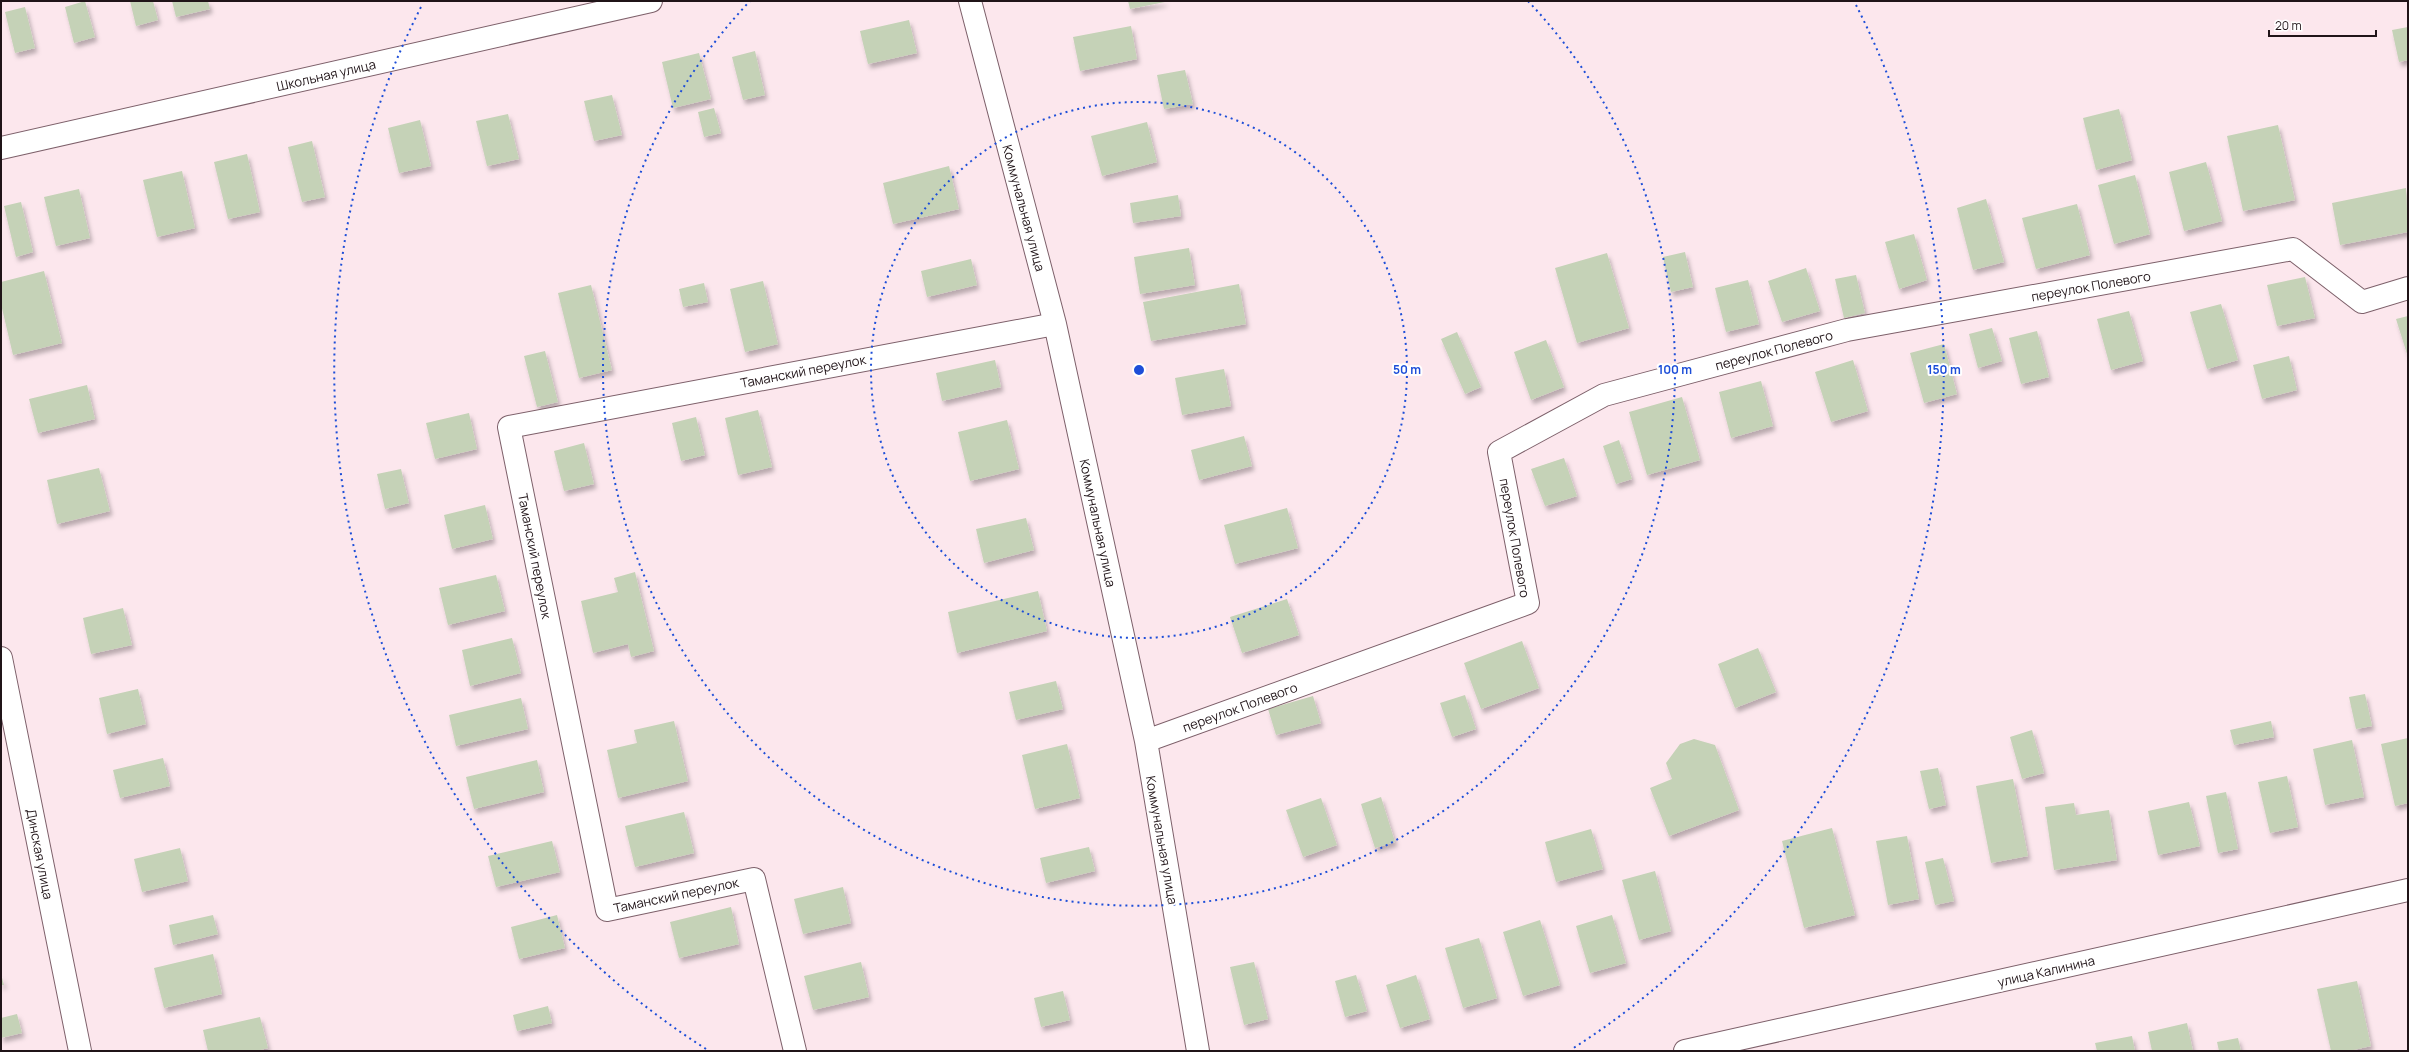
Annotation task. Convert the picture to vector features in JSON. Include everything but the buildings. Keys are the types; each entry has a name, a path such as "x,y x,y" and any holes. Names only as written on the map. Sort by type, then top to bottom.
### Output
{"street":[{"name":"Школьная улица","path":"1,148 651,1"},
{"name":"Коммунальная улица","path":"970,1 1055,324 1146,741 1198,1051"},
{"name":"переулок Полевого","path":"1146,741 1528,603 1499,452 1604,395 1847,330 2293,249 2362,302 2408,288"},
{"name":"Таманский переулок","path":"795,1051 754,879 607,910 509,427 1055,324"},
{"name":"Динская улица","path":"1,658 80,1051"},
{"name":"улица Калинина","path":"1685,1051 2408,890"}]}
